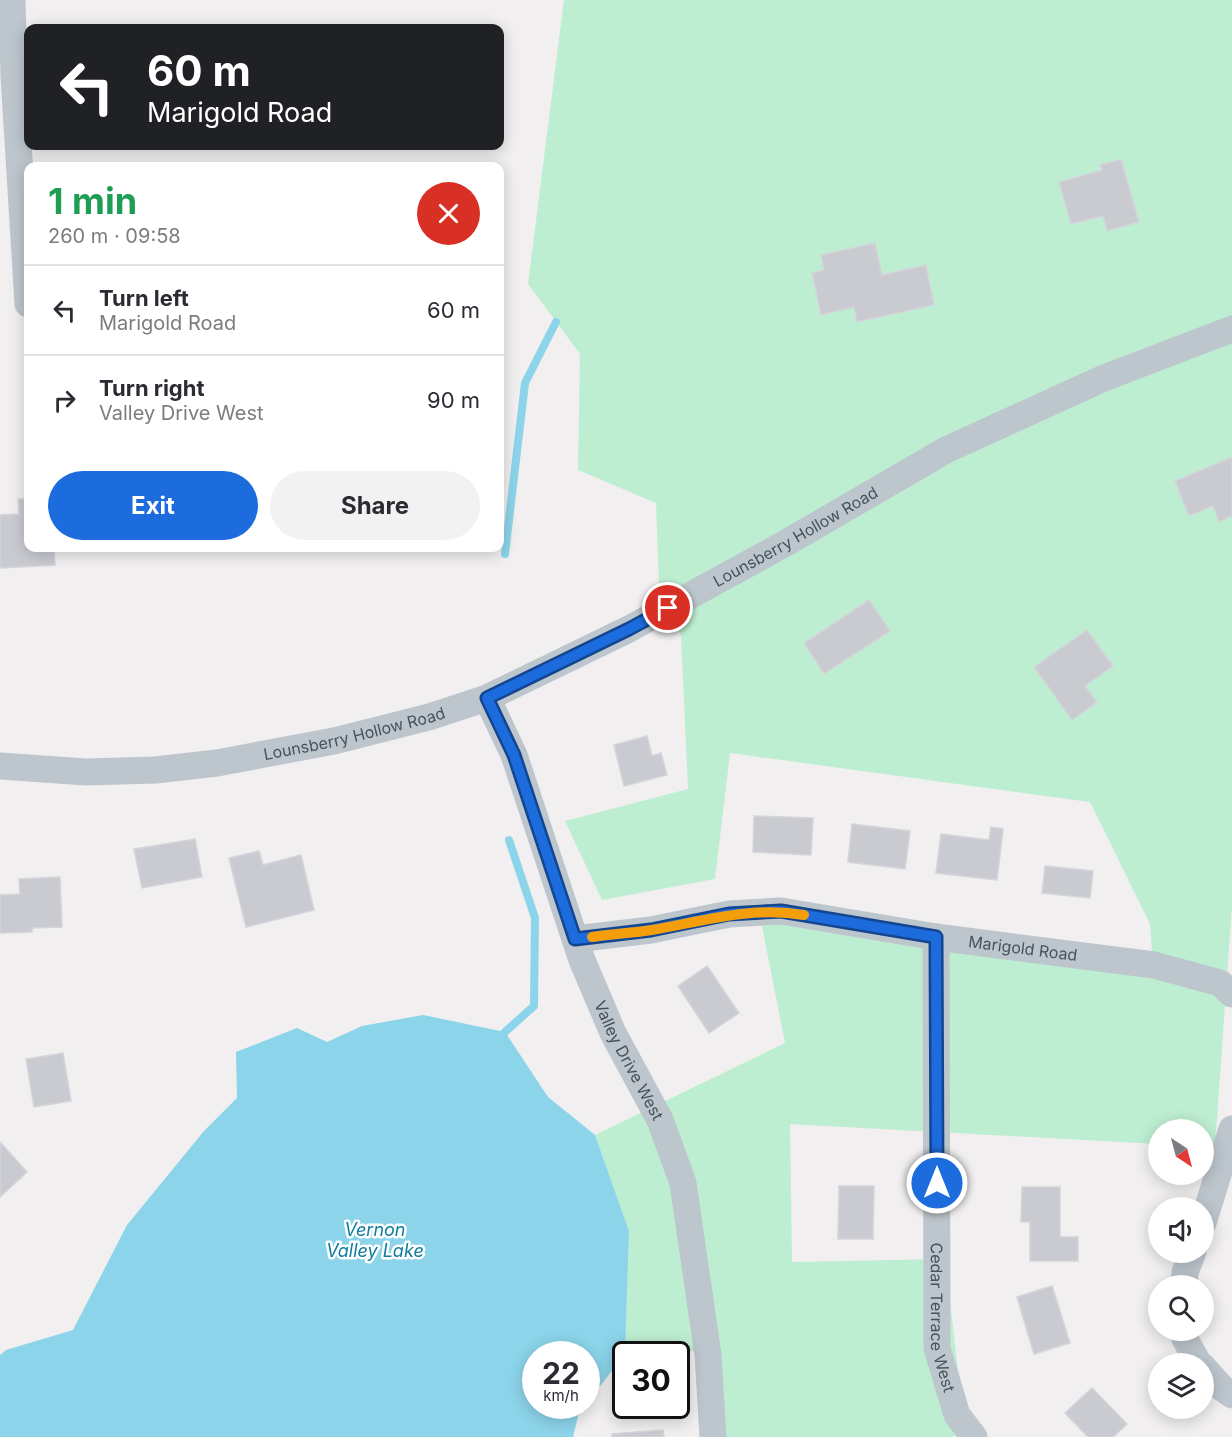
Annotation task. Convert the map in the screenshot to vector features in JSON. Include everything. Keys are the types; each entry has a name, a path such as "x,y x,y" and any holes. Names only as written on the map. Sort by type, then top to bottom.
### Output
{"street":[{"path":"12,0 14,76 24,239"},
{"name":"Lounsberry Hollow Road","path":"0,766 98,772 155,770 217,763 334,741 429,717 487,698 629,629 786,543 946,450 1104,378 1232,329"},
{"name":"Valley Drive West","path":"487,698 514,755 582,960 613,1033 660,1120 683,1184 708,1355 713,1437"},
{"name":"Marigold Road","path":"575,939 651,930 729,914 781,911 936,937 1154,965 1226,989"},
{"name":"Cedar Terrace West","path":"936,937 937,1348 957,1415 974,1437"},
{"path":"1211,1197 1232,1129"},
{"path":"1214,1378 1232,1395"}],"green space":[{"path":"564,0 1232,0 1232,906 1215,1147 1214,1119 1148,1119 1148,1143 790,1124 792,1262 945,1259 965,1431 952,1437 711,1437 701,1351 690,1351 690,1341 625,1341 629,1231 595,1135 785,1043 760,916 1153,967 1150,924 1090,802 730,753 715,879 602,900 565,821 688,789 681,636 659,583 656,503 578,470 580,354 528,284"}],"water":[{"name":"Vernon Valley Lake","path":"423,1015 505,1032 548,1097 595,1135 629,1231 625,1341 612,1341 612,1371 600,1386 600,1341 522,1341 522,1419 577,1419 573,1437 0,1437 0,1355 6,1350 73,1330 127,1225 204,1131 237,1098 236,1052 297,1028 327,1042 362,1026"}],"building":[{"path":"1121,159 1139,222 1107,231 1103,216 1071,224 1059,182 1102,170 1100,165"},
{"path":"875,243 882,275 926,265 934,305 857,322 854,307 821,315 812,273 824,270 821,255"},
{"path":"1232,457 1232,516 1219,522 1213,506 1189,516 1175,481"},
{"path":"18,499 24,499 24,552 54,552 55,565 0,568 0,515 19,514"},
{"path":"869,600 890,631 824,674 804,643"},
{"path":"1087,630 1113,666 1085,686 1097,702 1072,720 1034,667"},
{"path":"647,736 652,756 661,753 667,775 624,786 614,745"},
{"path":"754,816 813,818 811,855 753,852"},
{"path":"852,824 910,831 905,869 848,862"},
{"path":"991,827 1003,829 997,880 936,873 941,834 989,840"},
{"path":"195,839 202,877 142,888 134,849"},
{"path":"259,851 263,865 301,855 314,910 246,927 229,858"},
{"path":"1045,866 1093,871 1090,898 1042,893"},
{"path":"60,877 62,927 32,928 32,932 0,933 0,895 20,894 19,879"},
{"path":"707,966 739,1013 709,1033 678,986"},
{"path":"63,1053 71,1101 34,1107 26,1059"},
{"path":"0,1142 27,1172 0,1197"},
{"path":"839,1186 874,1186 873,1239 838,1239"},
{"path":"1022,1187 1060,1187 1060,1237 1078,1237 1078,1261 1030,1261 1030,1222 1021,1222"},
{"path":"1052,1286 1070,1343 1034,1354 1017,1297"},
{"path":"1092,1388 1127,1424 1113,1437 1088,1437 1065,1413"},
{"path":"663,1430 664,1437 612,1437 612,1434"}],"waterway":[{"path":"505,554 525,383 556,322"},
{"path":"505,1032 534,1006 535,918 509,840"}],"slow traffic":[{"path":"592,937 651,930 729,914 781,911 804,915"}],"route":[{"path":"668,608 487,698 514,755 575,939 651,930 729,914 781,911 936,937 937,1183"}]}
